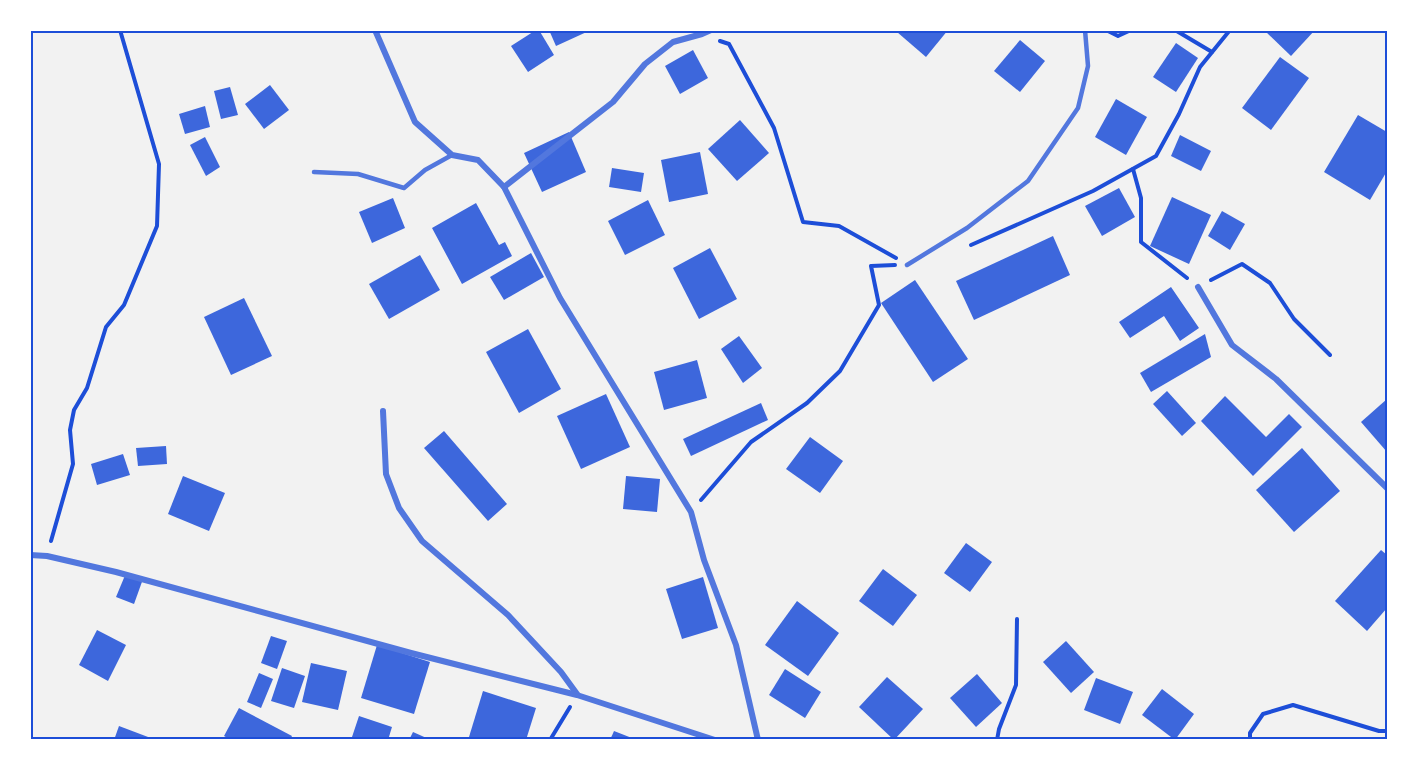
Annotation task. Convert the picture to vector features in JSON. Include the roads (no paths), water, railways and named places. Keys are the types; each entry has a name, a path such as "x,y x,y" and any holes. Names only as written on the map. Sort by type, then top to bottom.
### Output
{"street":[{"path":"375,30 415,122 452,155 478,160 504,186 560,298 691,512 704,560 736,645 758,740"},
{"path":"504,186 612,102 645,64 673,42 711,30"},
{"path":"1198,287 1232,345 1276,379 1387,488"},
{"path":"383,411 386,474 399,508 422,541 508,615 561,672 577,694"},
{"path":"30,555 47,556 116,572 400,650 577,694 715,740"}],"lane":[{"path":"907,265 967,228 1028,181 1078,108 1088,66 1084,30"},
{"path":"314,172 358,174 404,188 425,170 452,155"}]}
